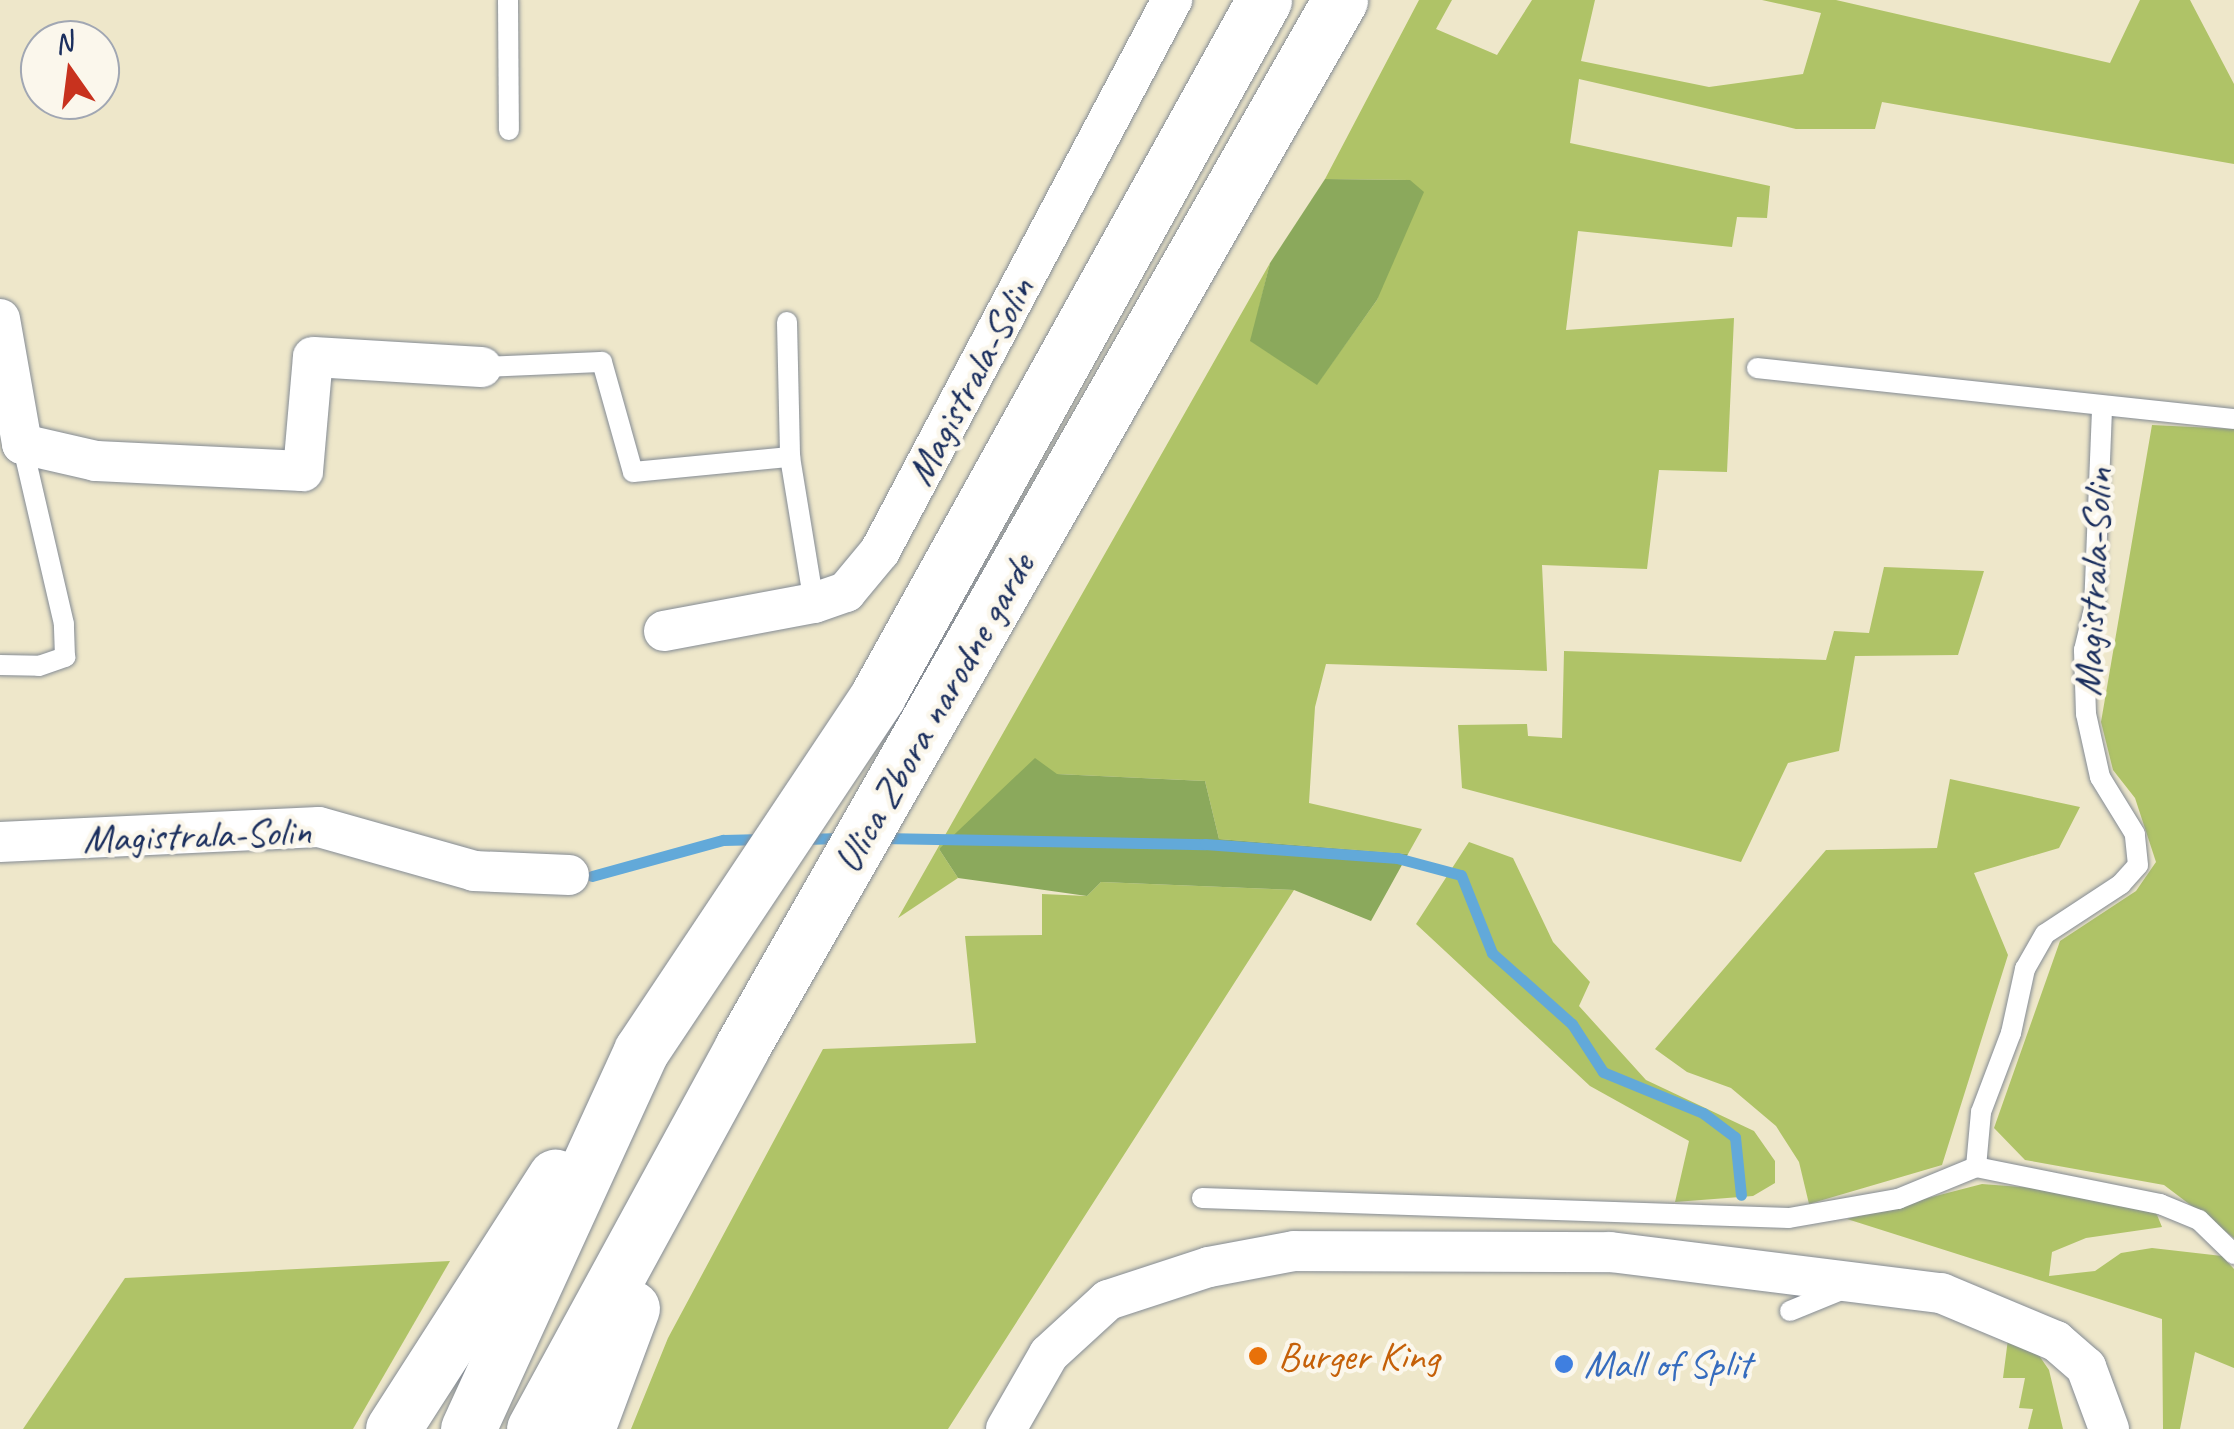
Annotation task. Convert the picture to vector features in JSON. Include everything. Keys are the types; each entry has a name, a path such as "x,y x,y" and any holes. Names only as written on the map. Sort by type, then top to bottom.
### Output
{"highway":[{"name":"Ulica Zbora narodne garde","path":"468,1429 641,1051 878,695 1264,0"},
{"name":"Ulica Zbora narodne garde","path":"534,1429 742,1047 1340,0"},
{"path":"587,1429 742,1047"},
{"path":"393,1429 454,1325 641,1051"}],"street":[{"name":"Magistrala-Solin","path":"664,631 814,604 846,592 880,550 1172,0"},
{"path":"0,319 22,444 96,461 303,471 314,357 482,368"},
{"name":"Magistrala-Solin","path":"0,842 319,827 474,871 569,876"},
{"path":"1006,1429 1049,1354 1108,1300 1229,1277 1294,1252 1608,1266 1860,1282 1941,1293 2056,1341 2086,1366 2109,1429"}],"lane":[{"path":"508,0 509,130"},
{"path":"786,322 790,457 814,604"},
{"path":"482,368 602,362 633,472 790,457"},
{"name":"Magistrala-Solin","path":"1757,368 2234,420"},
{"name":"Magistrala-Solin","path":"1976,1166 1980,1112 2011,1034 2025,969 2046,934 2121,884 2138,865 2134,834 2100,777 2086,714 2084,650 2094,609 2102,407"},
{"path":"0,664 40,666 65,656 64,624 22,444"},
{"path":"1202,1198 1789,1218 1898,1199 1976,1166 2160,1204 2199,1220 2234,1254"},
{"path":"1790,1312 1860,1282"}],"green space":[{"path":"1419,0 1452,0 1436,29 1497,55 1532,0 1595,0 1581,61 1709,87 1803,74 1821,13 1762,0 1836,0 2110,63 2140,0 2190,0 2234,84 2234,164 1882,102 1875,129 1796,129 1579,79 1570,143 1770,186 1767,218 1737,217 1732,247 1578,231 1566,330 1734,318 1727,472 1659,470 1647,569 1542,565 1547,671 1326,664 1315,707 1309,803 1422,829 1408,854 1219,839 1205,781 1057,774 939,849 958,878 898,918 1270,263 1251,341 1317,384 1377,300 1409,180 1325,179"},
{"path":"1325,179 1410,180 1424,192 1377,300 1317,385 1250,341 1270,263"},
{"path":"2152,425 2234,429 2234,1238 2164,1185 2025,1160 1994,1128 2060,941 2136,891 2156,862 2135,798 2113,770 2101,722"},
{"path":"1884,567 1984,571 1958,655 1855,656 1839,751 1788,763 1741,862 1462,788 1458,725 1527,724 1528,736 1562,738 1564,651 1826,660 1834,631 1869,633"},
{"path":"1035,758 1057,774 1205,781 1219,839 1408,854 1371,921 1294,890 1101,882 1087,896 958,878 939,849"},
{"path":"1950,779 2080,807 2059,848 1974,873 2008,955 1942,1165 1809,1204 1799,1162 1776,1126 1731,1088 1687,1072 1655,1049 1826,850 1937,848"},
{"path":"1469,842 1513,858 1553,942 1590,982 1579,1006 1646,1080 1754,1131 1775,1161 1775,1183 1753,1196 1675,1202 1689,1141 1590,1086 1416,924"},
{"path":"1101,882 1294,890 948,1429 631,1429 668,1338 823,1049 976,1043 965,936 1042,935 1042,894 1087,896"},
{"path":"1982,1184 2058,1190 2155,1210 2162,1227 2086,1238 2052,1252 2049,1276 2095,1271 2121,1253 2152,1248 2222,1256 2234,1269 2234,1368 2195,1352 2180,1429 2163,1429 2162,1319 1847,1219"},
{"path":"450,1261 353,1429 23,1429 125,1278"},
{"path":"2027,1338 2049,1370 2063,1429 2028,1429 2033,1409 2019,1408 2025,1378 2003,1378 2008,1339"}],"waterway":[{"path":"802,839 843,838"},
{"path":"882,838 1205,844 1397,858 1461,875 1492,953 1572,1024 1603,1072 1703,1113 1735,1137 1741,1195"},
{"path":"592,876 723,840 763,839"}],"place":[{"name":"Burger King","path":"1258,1356"},
{"name":"Mall of Split","path":"1564,1364"}]}
